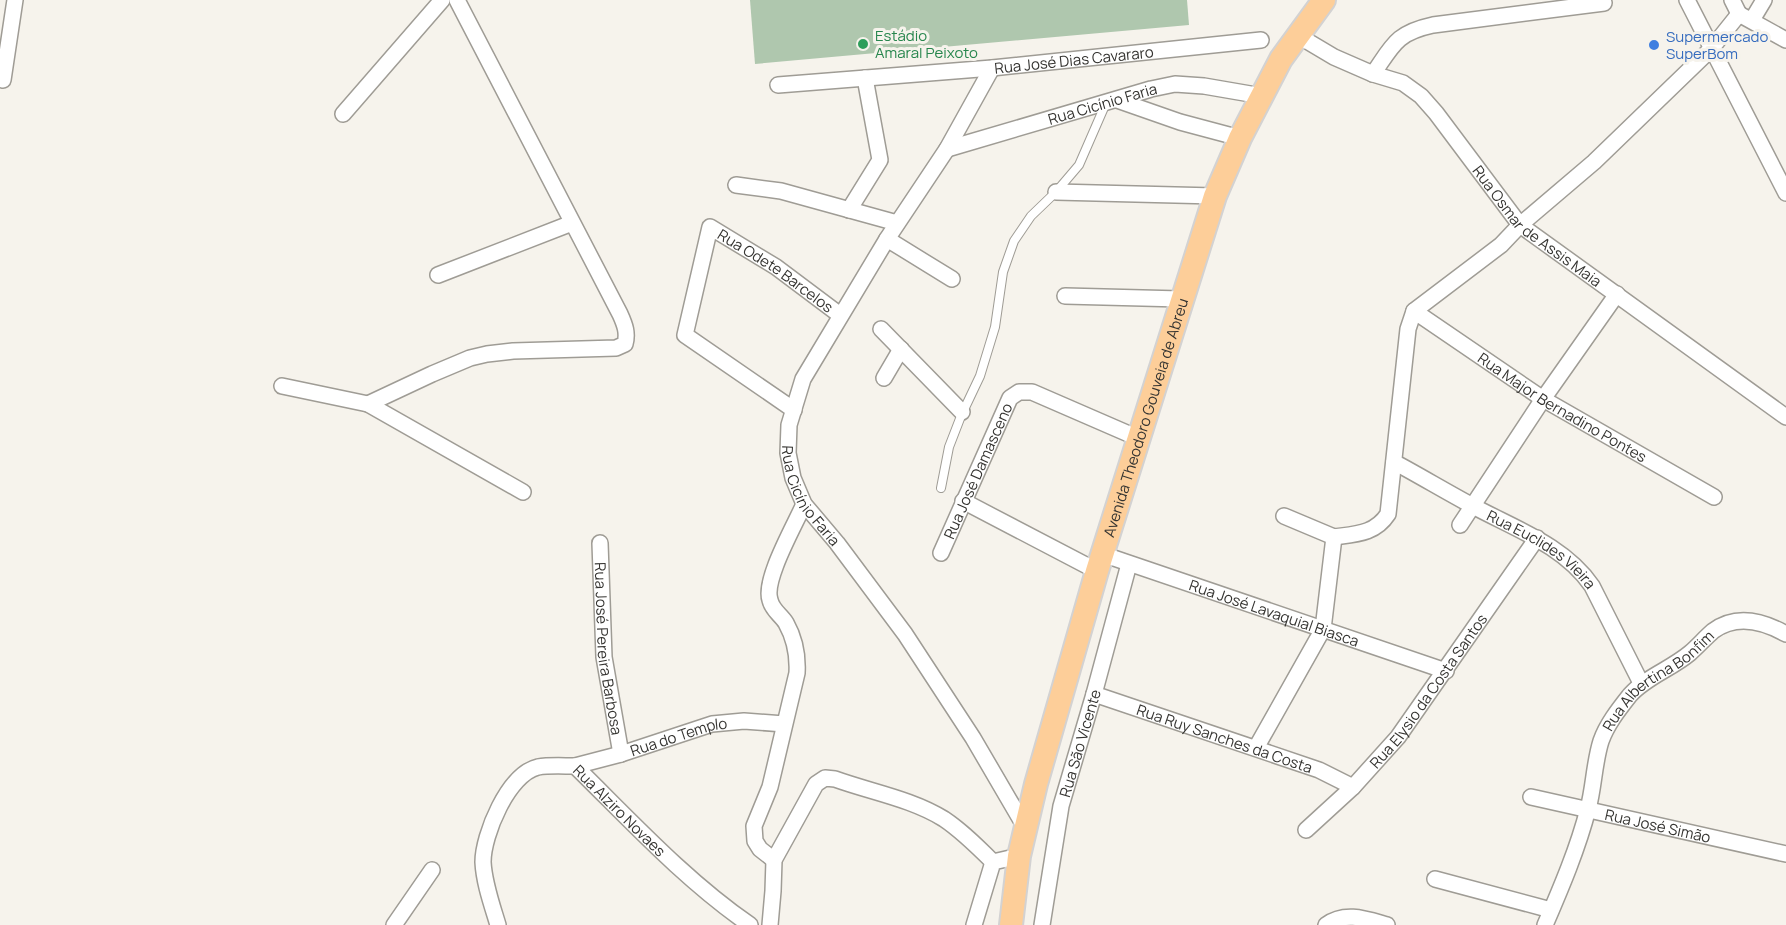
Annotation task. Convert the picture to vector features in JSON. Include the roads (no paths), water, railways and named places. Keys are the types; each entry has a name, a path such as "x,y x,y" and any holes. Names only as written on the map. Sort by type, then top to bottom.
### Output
{"main road":[{"name":"Avenida Theodoro Gouveia de Abreu","path":"1011,925 1019,856 1025,827 1099,562 1215,196 1240,138 1281,59 1324,0"}],"street":[{"path":"3,80 15,0"},
{"path":"343,114 442,0"},
{"path":"368,404 449,366 487,354 616,348 625,344 627,336 621,314 457,0"},
{"path":"1687,0 1786,193"},
{"path":"1732,0 1746,17 1786,40"},
{"path":"1284,516 1334,537 1369,531 1381,524 1388,514 1408,329 1414,310 1501,245 1520,225 1594,162 1694,60 1711,49 1764,0"},
{"path":"1373,74 1397,39 1412,29 1433,24 1604,3"},
{"name":"Rua Osmar de Assis Maia","path":"1297,35 1334,57 1373,74 1403,83 1421,96 1436,112 1520,225 1786,417"},
{"name":"Rua José Dias Cavararo","path":"778,85 992,68 1261,40"},
{"name":"Rua Cicínio Faria","path":"992,68 947,148 840,315 803,380 789,425 788,453 793,478 804,504 837,543 905,634 973,738 1025,827"},
{"path":"849,210 880,160 865,78"},
{"name":"Rua Cicínio Faria","path":"947,148 1175,84 1204,86 1262,96"},
{"path":"1111,101 1240,138"},
{"path":"736,185 781,191 897,224"},
{"path":"1056,192 1215,196"},
{"path":"438,276 572,223"},
{"name":"Rua Odete Barcelos","path":"794,410 685,335 710,227 776,267 840,315"},
{"path":"888,239 952,279"},
{"path":"1460,525 1543,399 1617,294"},
{"path":"1065,296 1181,299"},
{"name":"Rua Major Bernadino Pontes","path":"1414,310 1543,399 1714,497"},
{"path":"881,329 962,412"},
{"path":"884,378 901,349"},
{"path":"282,386 368,404 523,492"},
{"name":"Rua José Damasceno","path":"941,553 1010,399 1019,392 1032,392 1138,438"},
{"name":"Rua Euclides Vieira","path":"1394,462 1537,538 1570,561 1583,573 1592,586 1641,684"},
{"name":"Rua José Lavaquial Biasca","path":"963,501 1099,562 1129,564 1446,671"},
{"path":"774,860 760,849 755,841 754,826 770,787 797,673 798,660 792,636 785,622 773,608 768,590 774,571 804,504"},
{"path":"1256,748 1323,629 1334,537"},
{"name":"Rua Elysio da Costa Santos","path":"1306,830 1353,787 1398,738 1537,538"},
{"name":"Rua José Pereira Barbosa","path":"600,543 604,657 621,754"},
{"name":"Rua São Vicente","path":"1042,925 1061,806 1129,564"},
{"name":"Rua Albertina Bonfim","path":"1545,925 1588,810 1601,742 1612,718 1641,684 1675,666 1715,630 1733,622 1750,620 1786,634"},
{"name":"Rua Ruy Sanches da Costa","path":"1094,694 1319,770 1353,787"},
{"name":"Rua do Templo","path":"575,766 621,754 712,724 744,721 784,724"},
{"name":"Rua Alziro Novaes","path":"498,925 484,874 483,860 488,833 499,808 515,783 526,772 537,767 575,766 663,854 724,907 750,925"},
{"path":"770,925 774,860 816,784 830,777 912,804 943,818 964,834 993,862"},
{"name":"Rua José Simão","path":"1531,797 1786,854"},
{"path":"993,862 1019,856"},
{"path":"974,925 993,862"},
{"path":"394,925 432,870"},
{"path":"1435,879 1551,910"},
{"path":"1326,925 1342,917 1358,917 1387,925"}],"lane":[{"path":"941,488 949,447 983,366 995,327 1003,272 1014,241 1031,216 1079,165 1111,101"}],"place":[{"name":"Estádio Amaral Peixoto","path":"863,44"},
{"name":"Supermercado SuperBom","path":"1654,45"}]}
